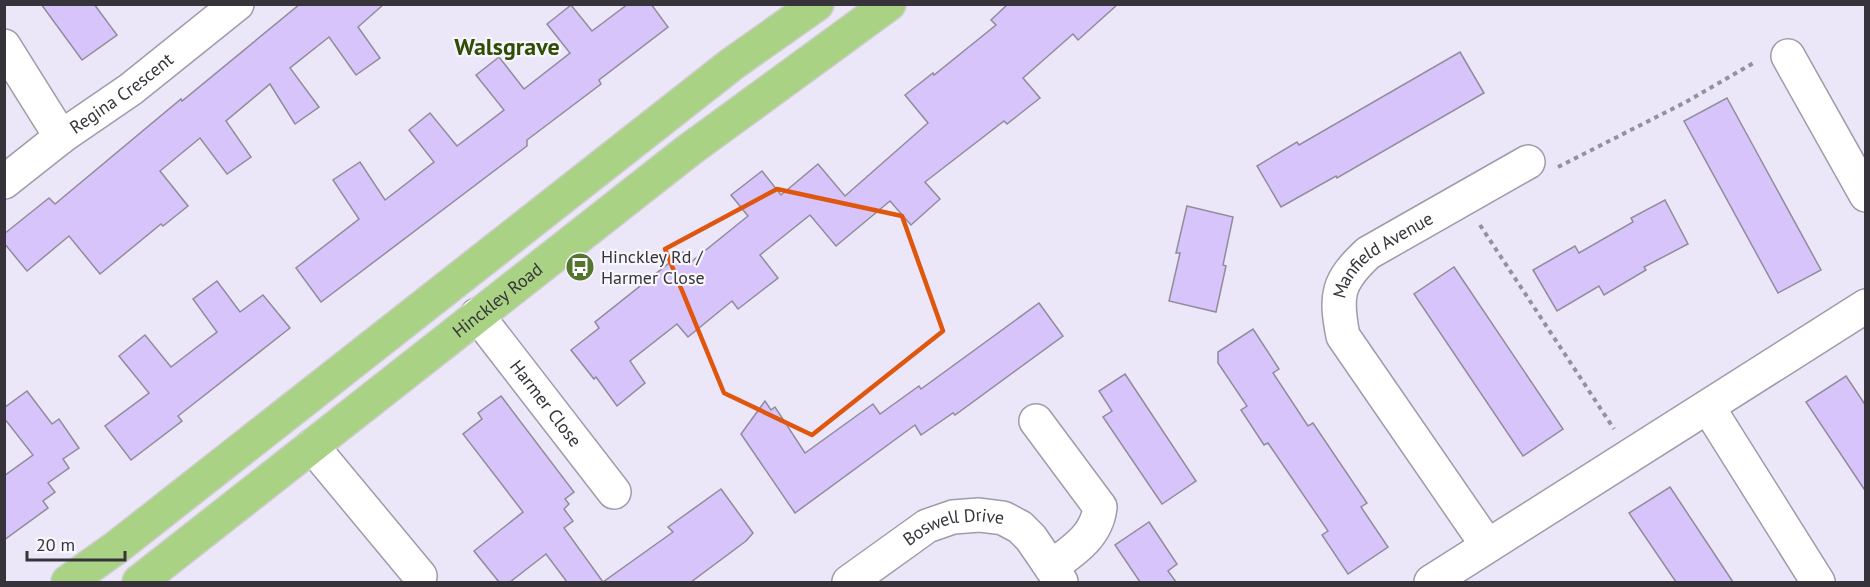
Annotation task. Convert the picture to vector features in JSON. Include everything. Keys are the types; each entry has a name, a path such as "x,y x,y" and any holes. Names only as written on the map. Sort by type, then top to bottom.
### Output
{"highway":[{"path":"68,582 127,539 732,64 817,4"},
{"name":"Hinckley Road","path":"139,582 689,150 890,4"}],"street":[{"name":"Regina Crescent","path":"4,46 61,137 131,89 237,4"},
{"path":"1788,56 1866,195"},
{"path":"4,182 61,137"},
{"name":"Manfield Avenue","path":"1487,545 1343,336 1339,314 1340,292 1349,271 1368,253 1528,162"},
{"path":"1431,582 1866,306"},
{"name":"Harmer Close","path":"477,315 614,492"},
{"path":"1707,407 1818,582"},
{"name":"Boswell Drive","path":"849,582 927,526 953,517 979,515 1003,518 1020,527 1031,538 1056,575 1091,533 1099,520 1100,507 1036,421"},
{"path":"312,446 420,576"}],"path":[{"path":"1528,162 1560,167 1684,103 1761,59 1788,56"},
{"path":"1464,199 1631,454"}],"highlighted area":[{"path":"777,189 902,216 943,331 812,435 724,393 665,249"}],"building":[{"path":"41,4 94,4 117,35 82,60"},
{"path":"300,4 384,4 358,27 380,58 356,75 329,37 290,68 319,107 295,124 270,84 226,121 251,157 227,174 200,138 160,171 188,206 163,226 161,224 100,274 69,236 27,271 4,243 4,234 49,198 55,204"},
{"path":"628,4 651,4 668,27 599,80 601,84 527,140 527,146 321,302 296,268 359,219 333,180 360,162 385,200 434,162 409,130 430,113 457,146 504,110 476,75 499,57 524,89 570,53 547,24 571,5 592,31"},
{"path":"1008,4 1118,4 1078,40 1073,34 1023,78 1040,98 1007,124 1004,121 925,182 940,199 911,225 890,201 836,246 810,215 760,255 778,278 738,309 732,301 688,337 677,324 630,361 645,383 617,406 596,377 594,379 571,350 599,328 595,322 683,252 691,262 748,216 731,195 762,171 781,195 818,164 845,196 928,123 905,95 933,73 934,75 996,25 991,20"},
{"path":"1460,52 1484,93 1337,178 1336,176 1281,207 1257,166 1297,142 1299,145"},
{"path":"1727,98 1821,270 1778,293 1684,121"},
{"path":"1665,200 1688,244 1644,267 1646,270 1604,295 1599,286 1557,311 1533,270 1575,246 1579,253 1633,222 1631,218"},
{"path":"1187,206 1233,217 1216,312 1169,301 1180,253 1176,253"},
{"path":"1454,267 1563,429 1523,456 1414,294"},
{"path":"217,281 240,312 263,295 290,328 178,416 182,421 131,460 105,426 149,393 119,356 145,335 171,367 217,332 193,299"},
{"path":"1039,303 1063,336 955,415 953,413 921,435 915,425 795,513 741,434 765,401 771,410 775,407 805,453 873,404 880,414 919,386 921,389"},
{"path":"1253,329 1279,369 1273,373 1308,426 1313,423 1367,503 1361,507 1388,547 1348,574 1322,535 1328,531 1268,443 1264,445 1241,410 1247,406 1218,363 1218,352"},
{"path":"1125,374 1196,481 1162,504 1103,417 1112,411 1099,391"},
{"path":"1846,376 1866,406 1866,492 1806,402"},
{"path":"27,391 52,424 59,419 79,448 63,459 69,468 48,483 55,492 43,501 48,508 4,540 4,476 33,455 4,418 4,408"},
{"path":"501,396 574,492 565,499 569,504 564,509 573,521 564,528 603,582 567,582 546,554 510,582 499,582 474,551 523,512 463,434 482,419 478,413"},
{"path":"1670,487 1733,582 1676,582 1629,513"},
{"path":"721,489 753,533 746,541 691,582 603,582 673,532 668,527"},
{"path":"1149,522 1177,564 1168,571 1176,582 1140,582 1115,545"}],"place":[{"name":"Hinckley Rd / Harmer Close","path":"580,267"}],"district":[{"name":"Walsgrave","path":"507,47"}]}
